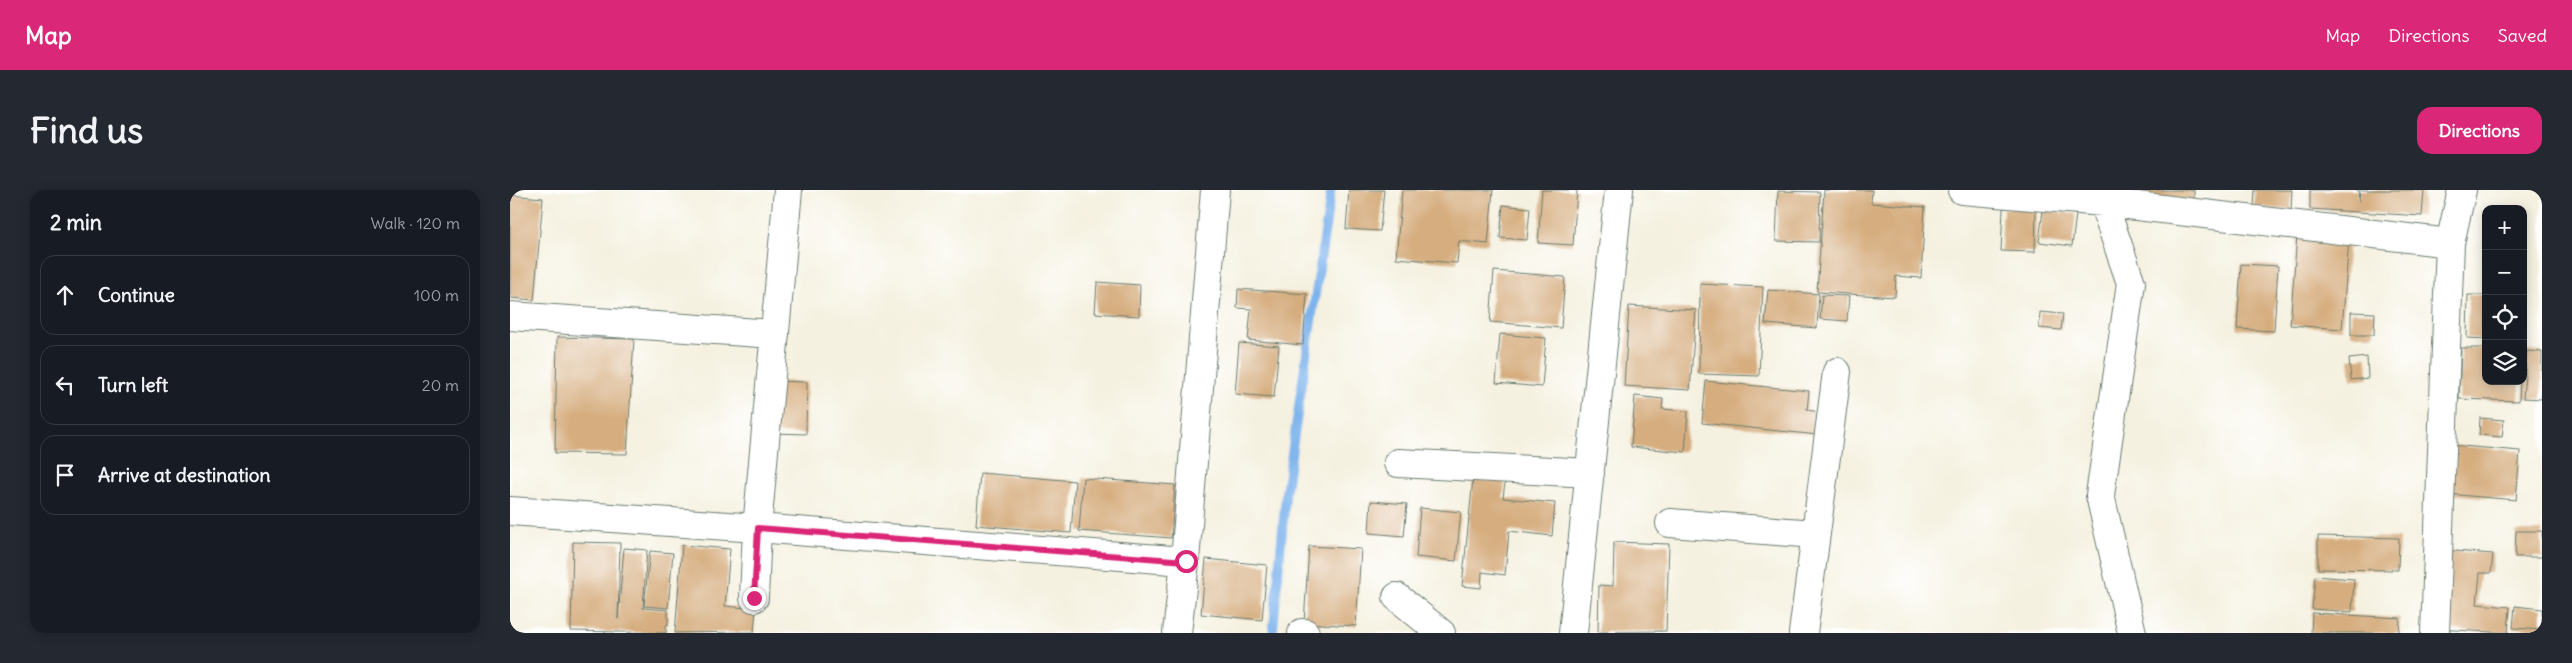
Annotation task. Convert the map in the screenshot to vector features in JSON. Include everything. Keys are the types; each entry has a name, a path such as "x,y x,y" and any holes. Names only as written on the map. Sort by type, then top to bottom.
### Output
{"street":[{"path":"754,598 758,528 788,190"},
{"path":"1177,633 1186,561 1215,190"},
{"path":"1573,633 1619,190"},
{"path":"1962,190 2104,196 2450,243"},
{"path":"2435,633 2450,243 2462,190"},
{"path":"2104,196 2131,283 2100,495 2132,633"},
{"path":"510,316 775,334"},
{"path":"1803,633 1837,372"},
{"path":"1398,463 1590,473"},
{"path":"510,511 1186,561"},
{"path":"1670,523 1816,534"},
{"path":"1398,597 1441,633"}],"building":[{"path":"1349,190 1384,190 1380,231 1346,229"},
{"path":"1402,190 1493,190 1488,244 1459,241 1457,263 1396,258"},
{"path":"1542,190 1577,190 1573,245 1538,243"},
{"path":"1824,190 1872,190 1871,203 1925,207 1921,278 1896,276 1895,297 1817,292"},
{"path":"2121,190 2194,190 2194,200 2120,196"},
{"path":"2255,190 2292,190 2291,210 2254,207"},
{"path":"2310,190 2358,190 2359,201 2360,190 2424,190 2422,216 2310,209"},
{"path":"1778,191 1820,192 1819,242 1776,241"},
{"path":"510,195 543,198 534,300 510,298"},
{"path":"1503,205 1530,208 1527,240 1500,238"},
{"path":"2003,208 2036,209 2035,252 2001,251"},
{"path":"2043,210 2076,214 2072,246 2039,242"},
{"path":"2297,235 2349,239 2342,329 2290,325"},
{"path":"2241,264 2278,266 2274,331 2237,329"},
{"path":"1494,271 1565,277 1561,328 1490,322"},
{"path":"1097,282 1140,285 1139,316 1095,313"},
{"path":"1700,284 1763,287 1759,376 1699,374"},
{"path":"1238,289 1307,294 1303,345 1248,340 1251,309 1237,308"},
{"path":"1768,290 1819,294 1817,328 1765,324"},
{"path":"1822,295 1849,296 1847,321 1820,319"},
{"path":"2468,295 2482,295 2482,339 2467,338"},
{"path":"1629,306 1696,310 1690,390 1624,386"},
{"path":"2040,312 2063,314 2061,330 2039,328"},
{"path":"2351,312 2375,313 2374,335 2351,335"},
{"path":"1500,334 1546,338 1542,387 1496,383"},
{"path":"557,337 634,339 627,454 555,453"},
{"path":"1239,343 1279,346 1274,397 1235,394"},
{"path":"2461,348 2482,348 2482,385 2520,385 2519,401 2459,399"},
{"path":"2527,351 2542,352 2542,399 2523,398 2524,385 2527,385"},
{"path":"2367,357 2368,378 2351,380 2349,359"},
{"path":"774,381 807,382 806,434 773,433"},
{"path":"1706,381 1809,391 1807,410 1820,412 1818,435 1702,423"},
{"path":"1635,396 1663,399 1662,409 1688,411 1685,452 1631,447"},
{"path":"2480,418 2504,420 2502,437 2479,435"},
{"path":"2451,445 2520,451 2516,500 2447,494"},
{"path":"980,473 1075,481 1071,533 976,525"},
{"path":"1083,478 1175,485 1171,538 1079,531"},
{"path":"1473,479 1505,482 1503,498 1555,503 1552,536 1509,531 1505,575 1482,572 1481,588 1462,586"},
{"path":"1371,501 1407,504 1404,536 1369,533"},
{"path":"1420,508 1461,512 1456,561 1416,557"},
{"path":"2516,531 2542,531 2542,557 2515,557"},
{"path":"2318,536 2399,538 2398,570 2318,569"},
{"path":"573,542 620,543 618,619 624,548 647,550 643,608 668,610 666,633 571,631"},
{"path":"1614,542 1669,544 1666,631 1598,632 1599,585 1613,586"},
{"path":"682,545 730,549 725,606 756,609 754,632 675,633"},
{"path":"1309,546 1361,549 1356,626 1304,623"},
{"path":"2442,550 2493,554 2491,573 2480,573 2477,604 2510,607 2508,633 2436,629"},
{"path":"650,551 673,553 668,608 644,606"},
{"path":"1206,559 1267,565 1262,620 1201,614"},
{"path":"2315,576 2354,579 2352,612 2312,609"},
{"path":"2515,606 2542,609 2542,630 2513,628"},
{"path":"2312,613 2400,618 2399,633 2311,633"}],"waterway":[{"path":"1273,633 1286,491 1331,190"}],"route":[{"path":"754,598 758,528 1186,561"}]}
